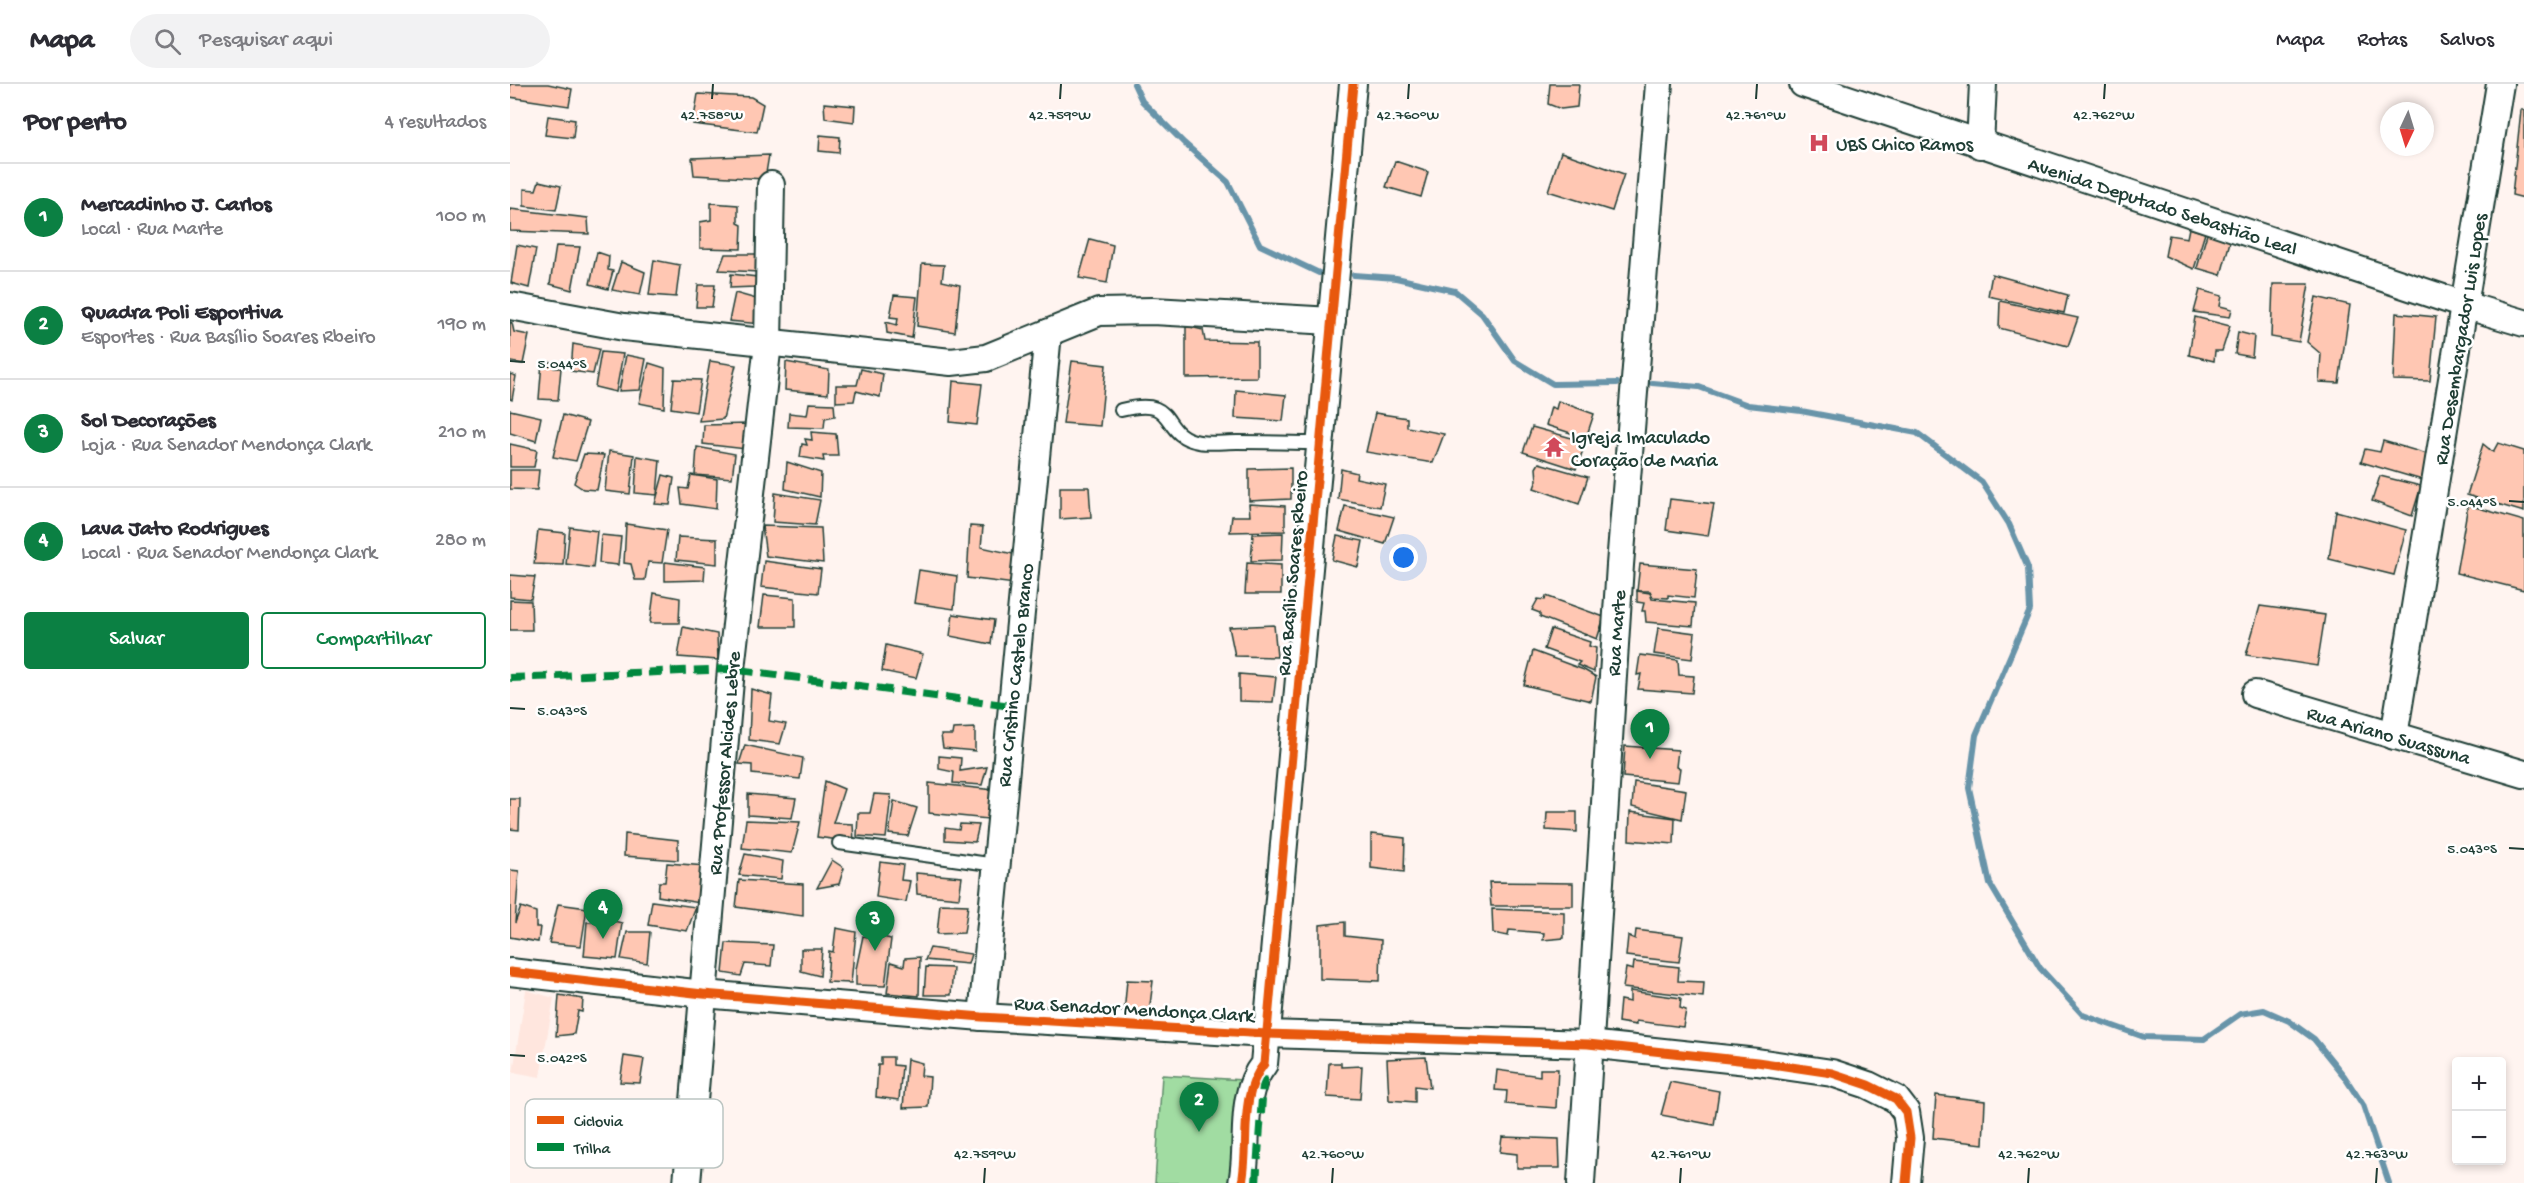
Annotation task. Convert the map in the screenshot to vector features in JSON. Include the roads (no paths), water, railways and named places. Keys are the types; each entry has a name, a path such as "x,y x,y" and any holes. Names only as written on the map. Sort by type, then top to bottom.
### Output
{"street":[{"name":"Rua Basílio Soares Rbeiro","path":"1242,1183 1247,1151 1247,1110 1250,1087 1254,1076 1264,1064 1353,84"},
{"name":"Rua Marte","path":"1581,1183 1619,577 1659,84"},
{"name":"Avenida Deputado Sebastião Leal","path":"1803,84 1980,145 2524,323"},
{"path":"1980,145 1983,84"},
{"name":"Rua Desembargador Luis Lopes","path":"2394,736 2500,84"},
{"name":"Rua Professor Alcides Lebre","path":"694,1099 731,669 768,343 771,185"},
{"path":"510,306 624,327 951,362 986,358 1099,312 1153,311 1332,321"},
{"name":"Rua Cristino Castelo Branco","path":"982,1017 1048,333"},
{"name":"Rua Ariano Suassuna","path":"2255,694 2524,774"},
{"name":"Rua Senador Mendonça Clark","path":"510,972 703,994 982,1017 1267,1034 1588,1044 1757,1062 1832,1073 1868,1085 1896,1099 1906,1112 1910,1138 1906,1183"},
{"name":"Rua Professor Alcides Lebre","path":"687,1183 688,1168"}],"lane":[{"path":"1121,410 1140,405 1162,410 1178,433 1198,442 1321,443"},
{"path":"839,843 996,865"}],"waterway":[{"path":"1134,84 1142,101 1228,182 1260,245 1319,273"},
{"path":"1354,275 1396,278 1455,291 1482,314 1515,361 1553,384 1617,383"},
{"path":"1652,383 1699,387 1748,405 1801,411 1917,433 1982,482 2009,524 2028,568 2030,610 1976,735 1969,788 1990,884 2040,968 2083,1015 2144,1037 2204,1039 2240,1014 2264,1010 2289,1021 2314,1039 2344,1076 2363,1105 2389,1183"}],"place":[{"name":"UBS Chico Ramos","path":"1819,143"},
{"name":"Igreja Imaculado Coração de Maria","path":"1554,447"},
{"name":"Mercadinho J. Carlos","path":"1650,759"},
{"name":"Lava Jato Rodrigues","path":"603,939"},
{"name":"Sol Decorações","path":"875,951"},
{"name":"Quadra Poli Esportiva","path":"1199,1132"}]}
